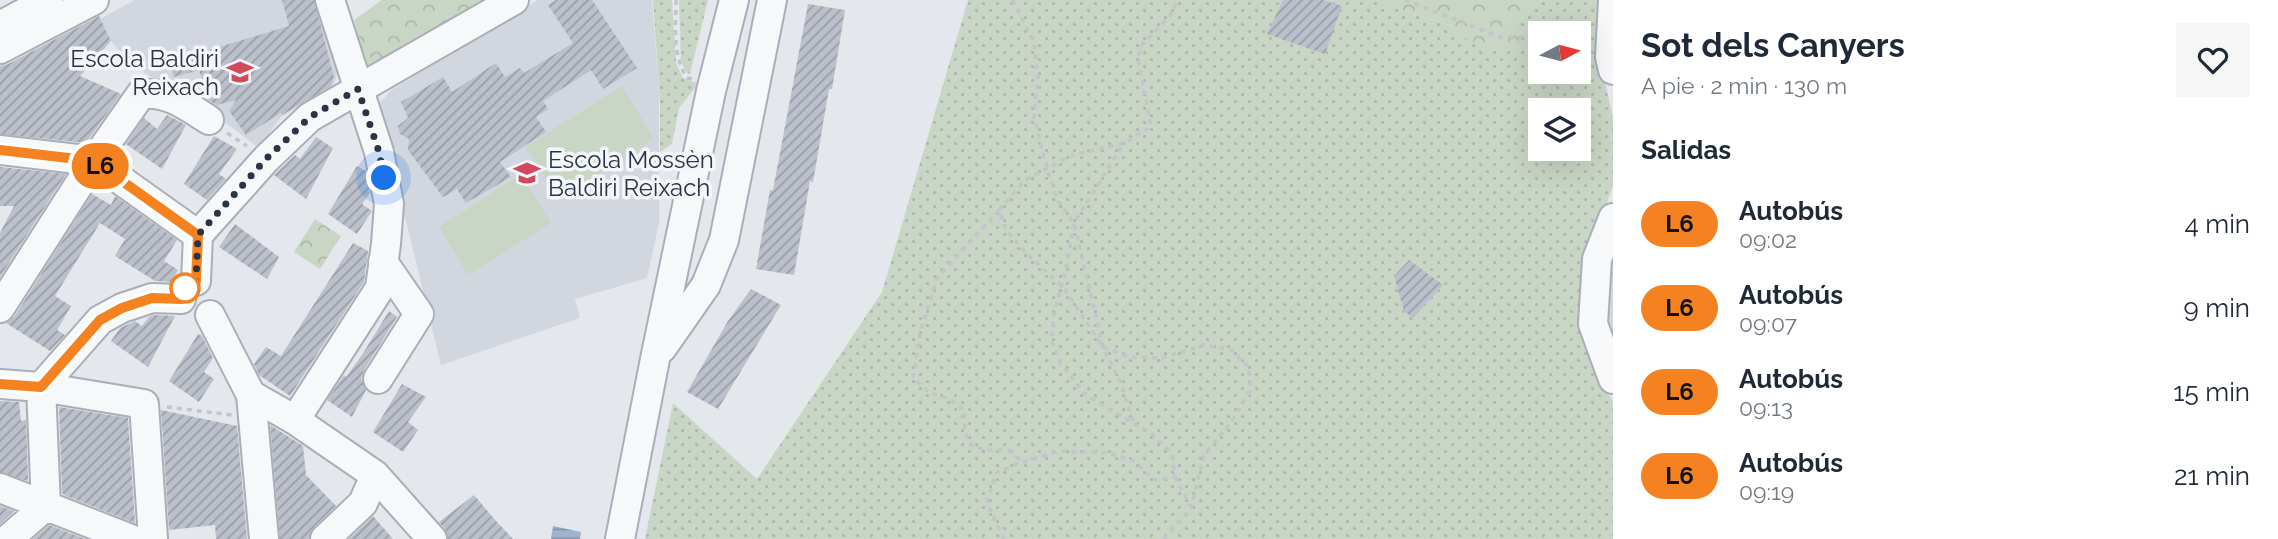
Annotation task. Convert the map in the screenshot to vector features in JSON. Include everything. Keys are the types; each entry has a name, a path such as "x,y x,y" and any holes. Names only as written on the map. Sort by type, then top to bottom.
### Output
{"street":[{"path":"0,26 48,0"},
{"path":"0,49 94,0"},
{"path":"264,539 252,406 210,315 203,318 192,316 184,309 198,235 266,159 310,117 514,0"},
{"path":"621,539 655,359 718,61 734,0"},
{"path":"655,359 706,285 724,240 772,0"},
{"path":"1613,0 1613,70"},
{"path":"295,420 380,288 383,262 388,204 379,152 333,2"},
{"path":"0,309 94,161 141,94 156,93 177,100 209,120"},
{"path":"0,150 94,161 198,235"},
{"path":"1613,218 1597,259 1593,324 1613,379"},
{"path":"378,379 419,314 383,262"},
{"path":"46,506 41,387 100,320 122,308 189,290"},
{"path":"0,384 41,387 144,404 153,539"},
{"path":"252,406 295,420 375,475 432,539"},
{"path":"325,539 363,503 375,475"},
{"path":"0,488 131,539"},
{"path":"8,539 46,506"}],"path":[{"path":"676,0 679,65 687,78 692,79 695,68"},
{"path":"1012,0 1034,42 1038,78 1034,117 1058,201 1074,223 1103,347"},
{"path":"1022,462 1008,450 985,450 971,445 965,432 964,410 948,398 932,394 914,377 922,330 937,278 1024,180 1073,155 1124,143 1151,127 1138,57 1142,45 1169,17 1178,0"},
{"path":"1405,0 1500,37 1528,38"},
{"path":"209,120 266,159"},
{"path":"1124,143 1074,223 1051,340 1061,364 1086,395 1152,434 1172,454 1175,477 1191,508"},
{"path":"999,210 1006,230 1026,253 1063,287 1103,347 1120,382 1133,423"},
{"path":"1103,347 1129,357 1161,358 1204,345 1231,350 1249,367 1250,391 1228,426 1204,455 1191,508 1164,539"},
{"path":"144,404 252,406"},
{"path":"1004,539 987,503 996,473 1022,462 1060,451 1108,453 1135,461 1155,480 1175,477"}],"shaded area":[{"name":"Escola Baldiri Reixach","path":"135,0 318,0 338,65 336,79 331,89 281,117 259,148 194,99 159,82 130,63 111,41 100,19"},
{"name":"Escola Mossèn Baldiri Reixach","path":"538,0 652,0 659,92 659,223 647,278 575,299 580,318 441,365 378,106 390,91"},
{"path":"1613,236 1613,358 1601,311"}],"green space":[{"path":"382,0 495,0 370,78 354,20"},
{"path":"653,0 672,0 676,63 683,78 696,83 679,108 672,144 660,152 660,103"},
{"path":"679,0 708,0 690,74 681,61"},
{"path":"968,0 1378,0 1452,26 1470,42 1518,21 1542,0 1602,0 1604,78 1613,118 1613,185 1589,259 1600,376 1613,402 1613,539 645,539 673,403 757,479 882,292"},
{"path":"1378,0 1542,0 1518,21 1519,46 1501,51 1470,42 1452,26"},
{"path":"622,86 654,139 560,199 525,147"},
{"path":"521,174 551,223 468,275 439,227"},
{"path":"315,219 341,236 320,269 294,252"}],"water":[{"path":"553,526 581,532 580,539 551,539"}],"building":[{"path":"282,0 314,0 334,77 331,86 246,135 229,111 236,100 217,105 209,100 199,70 174,77 169,62 289,26"},
{"path":"556,0 592,0 637,68 603,89 591,70 543,101 548,109 536,117 546,132 500,162 511,177 466,203 457,189 443,197 408,150 409,139 400,134 398,126 408,118 401,102 443,77 452,92 496,63 505,77 520,68 524,73 573,43 548,5"},
{"path":"1283,0 1323,0 1342,6 1325,54 1267,34"},
{"path":"808,4 845,10 832,89 829,89 813,182 810,181 794,275 756,269"},
{"path":"99,16 111,41 80,76 121,94 86,143 0,134 0,66"},
{"path":"167,115 186,125 162,169 126,144 144,118 157,129"},
{"path":"214,136 237,149 219,174 226,179 207,200 184,184"},
{"path":"316,137 333,148 306,199 274,175 295,155 300,159"},
{"path":"357,166 366,171 370,193 362,204 372,211 357,234 328,214"},
{"path":"0,167 66,174 0,277 0,233 14,206 0,206"},
{"path":"92,194 111,205 115,196 177,240 164,261 178,270 171,282 155,281 115,256 125,239 100,223 55,296 71,306 57,330 65,335 50,351 6,323 14,317"},
{"path":"235,224 279,257 267,279 219,247"},
{"path":"353,243 368,251 364,282 290,396 259,375 254,364 266,347 281,356"},
{"path":"1409,260 1443,285 1413,318 1404,311 1394,276"},
{"path":"751,289 781,305 718,409 687,392 728,321"},
{"path":"389,311 397,317 364,370 361,379 366,390 352,417 327,400 362,355"},
{"path":"154,315 175,316 148,367 111,341 120,328 135,321 142,326"},
{"path":"198,334 202,336 213,358 204,372 214,379 199,402 169,381"},
{"path":"402,384 426,397 408,422 418,430 403,452 373,432"},
{"path":"0,401 19,402 21,421 26,420 28,481 0,472"},
{"path":"59,407 128,418 135,523 62,492"},
{"path":"161,410 237,426 247,539 216,539 215,525 169,530"},
{"path":"270,425 303,446 306,475 336,506 314,527 309,539 280,539"},
{"path":"474,495 513,539 448,539 439,522"},
{"path":"0,506 14,511 0,524"},
{"path":"373,516 393,539 349,539"},
{"path":"49,525 85,539 33,539"}],"bus line":[{"name":"L6","path":"0,150 94,161 198,235 196,281 185,288 181,299 152,298 122,308 100,320 41,387 0,384"}],"place":[{"name":"Escola Baldiri Reixach","path":"240,72"},
{"name":"Escola Mossèn Baldiri Reixach","path":"527,173"}],"route":[{"path":"185,288 196,281 198,235 266,159 310,117 358,89 379,152 384,178"}]}
